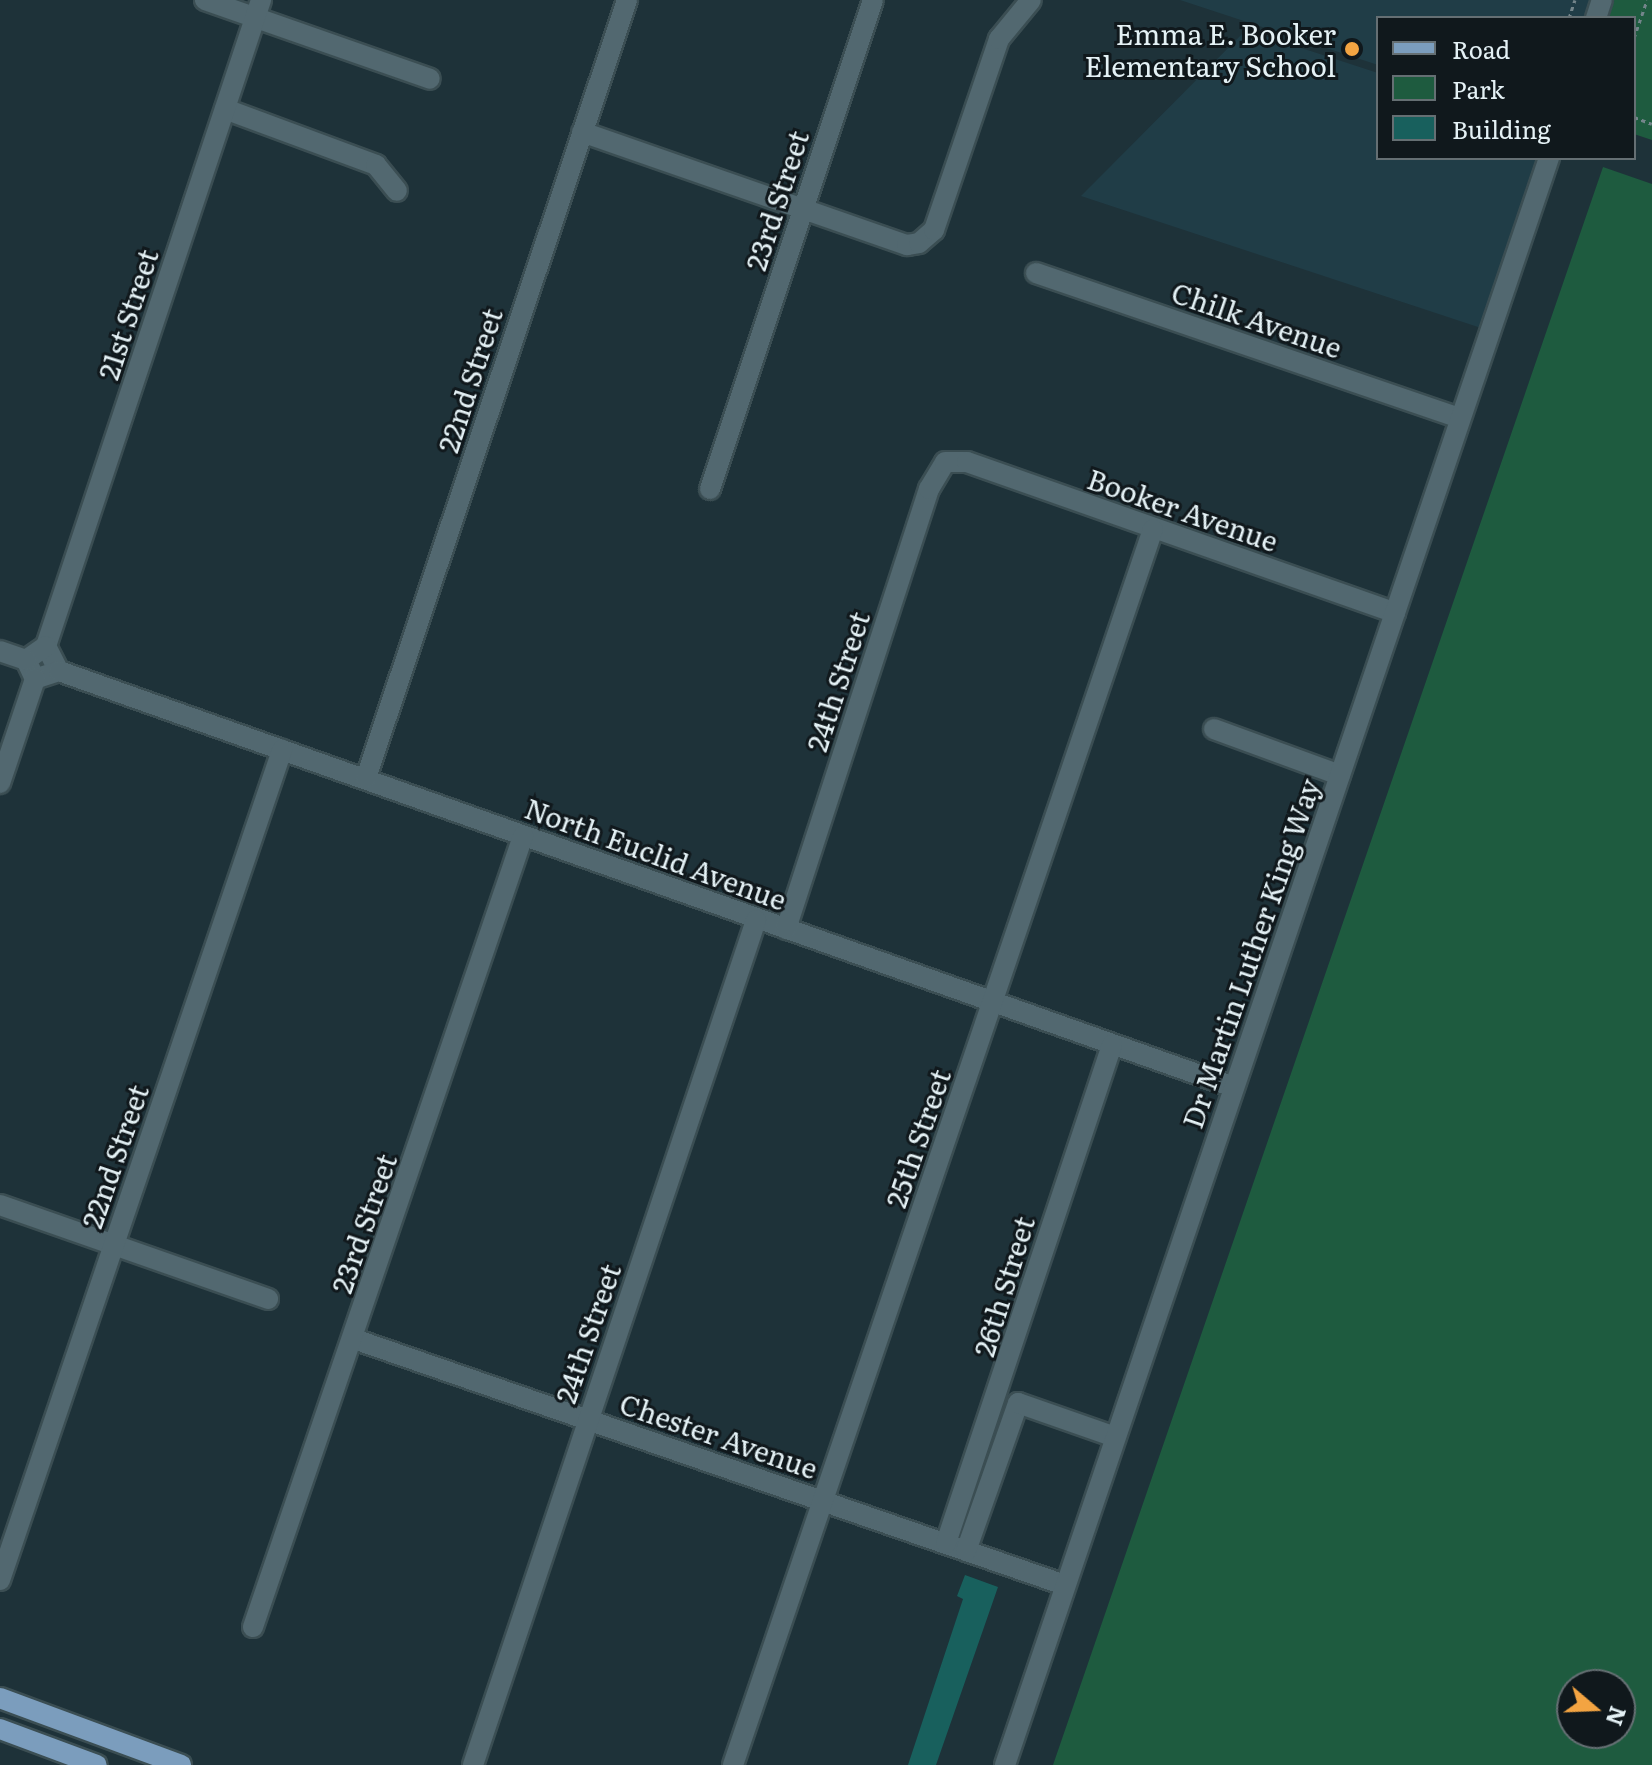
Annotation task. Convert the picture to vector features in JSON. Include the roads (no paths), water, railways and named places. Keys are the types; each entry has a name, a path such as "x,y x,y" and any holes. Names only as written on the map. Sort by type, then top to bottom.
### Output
{"main road":[{"path":"0,1698 181,1765"},
{"path":"0,1729 97,1765"}],"street":[{"path":"205,0 258,9 430,79"},
{"name":"22nd Street","path":"366,778 627,0"},
{"name":"23rd Street","path":"710,489 873,0"},
{"path":"582,132 907,245 919,243 934,230 999,39 1031,0"},
{"name":"21st Street","path":"46,646 258,9"},
{"path":"225,109 376,165 397,191"},
{"name":"Dr Martin Luther King Way","path":"1005,1765 1548,160"},
{"name":"Chilk Avenue","path":"1036,273 1460,418"},
{"name":"Booker Avenue","path":"953,460 1395,613"},
{"name":"24th Street","path":"786,929 929,489 937,469 953,460"},
{"name":"25th Street","path":"733,1765 1153,529"},
{"path":"0,783 31,669 46,646 59,671"},
{"path":"0,651 31,669 59,671"},
{"name":"North Euclid Avenue","path":"59,671 1234,1087"},
{"path":"1214,729 1340,775"},
{"name":"22nd Street","path":"0,1580 282,750"},
{"name":"23rd Street","path":"253,1627 354,1339 523,836"},
{"name":"24th Street","path":"473,1765 756,920"},
{"name":"26th Street","path":"946,1543 1112,1045"},
{"path":"0,1205 268,1299"},
{"name":"Chester Avenue","path":"354,1339 1065,1585"},
{"path":"966,1551 1018,1403 1115,1437"}],"place":[{"name":"Emma E. Booker Elementary School","path":"1352,49"}]}
